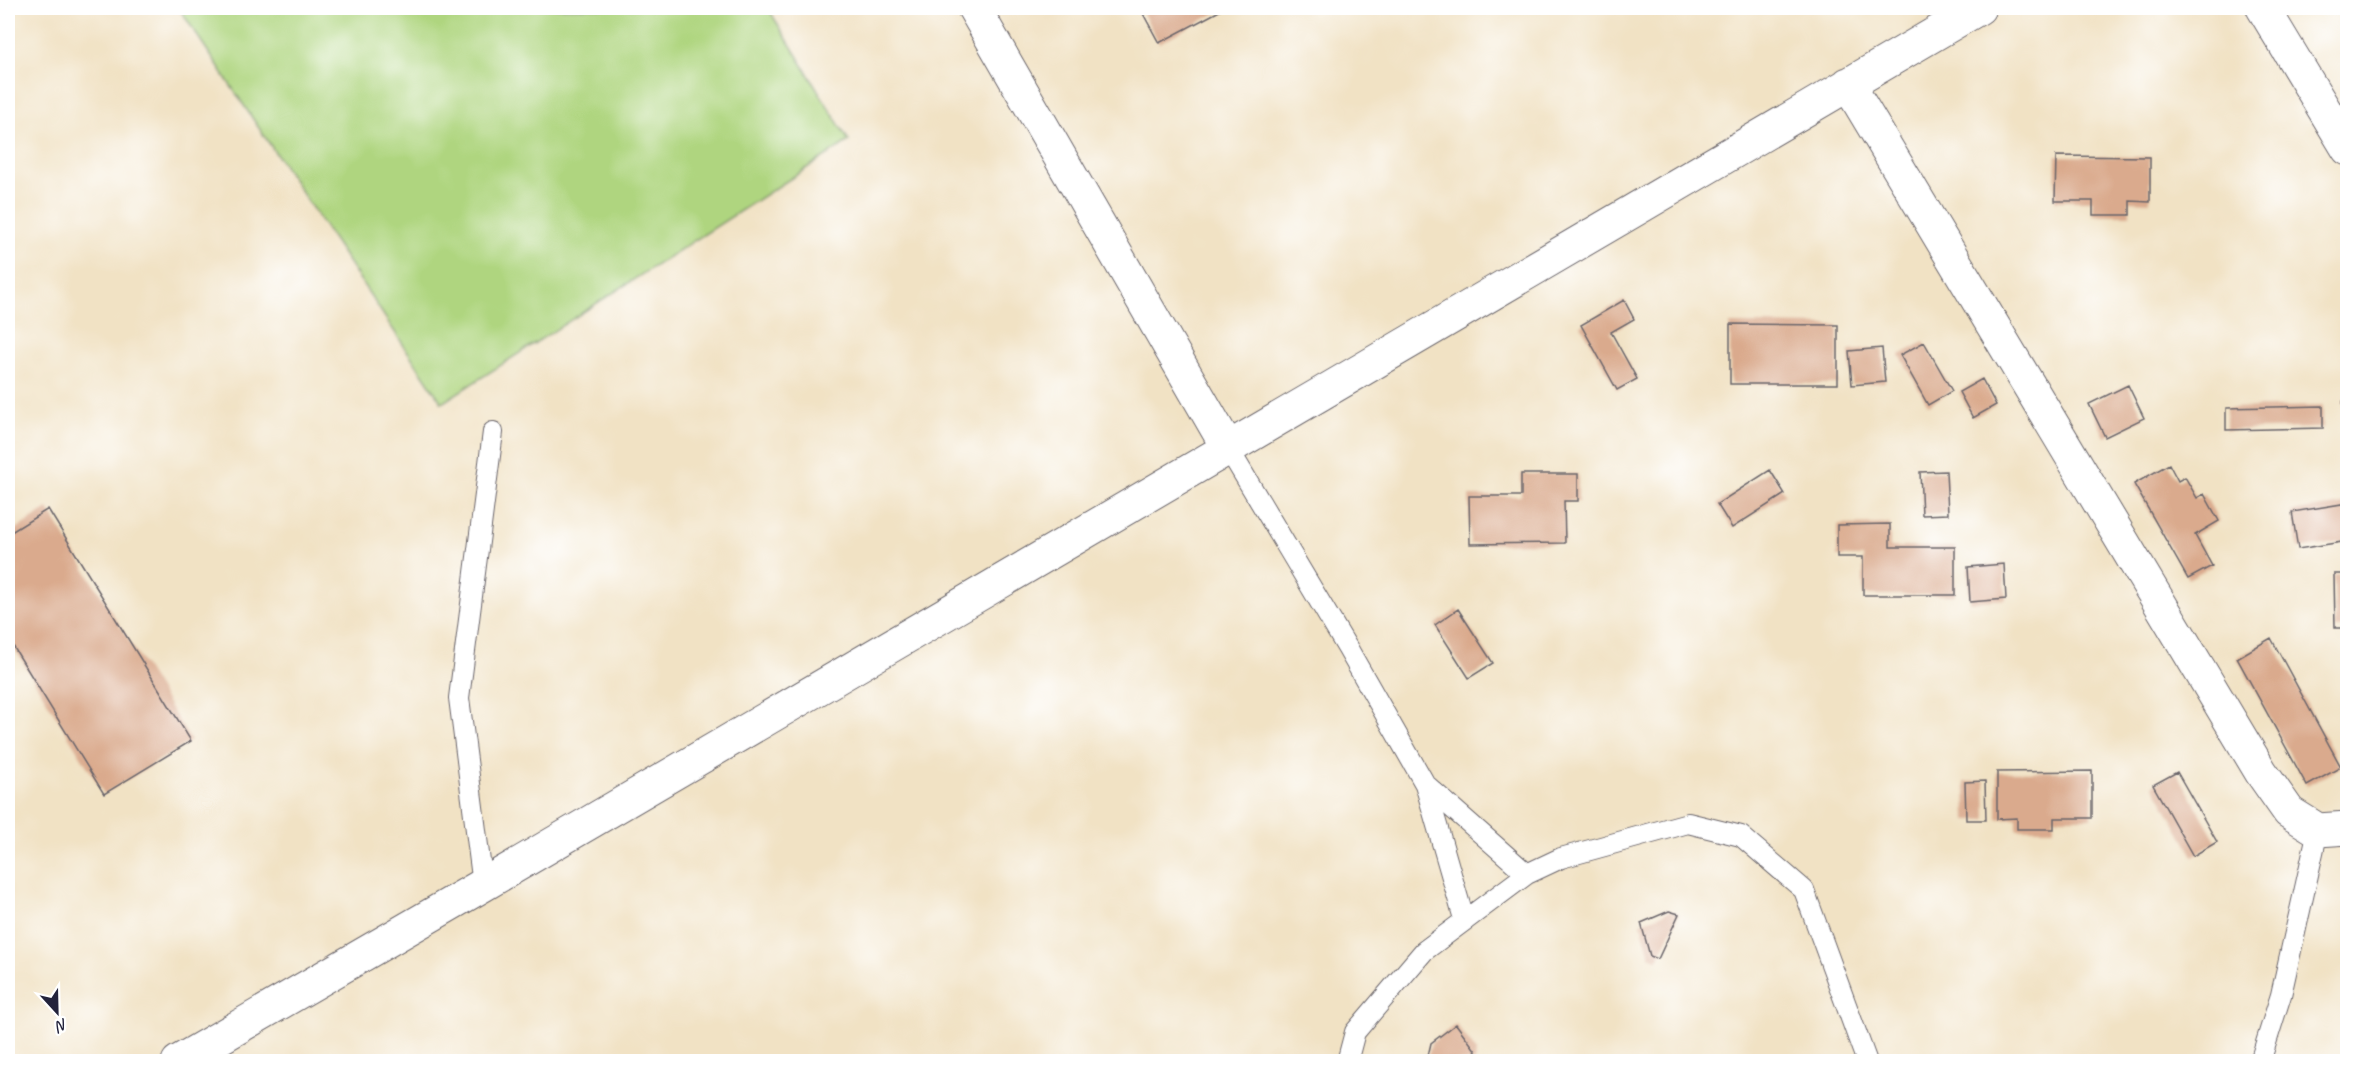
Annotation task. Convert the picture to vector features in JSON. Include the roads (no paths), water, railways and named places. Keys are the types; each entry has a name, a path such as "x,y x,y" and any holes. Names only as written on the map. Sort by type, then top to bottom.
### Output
{"street":[{"path":"178,1062 1979,8"},
{"path":"2263,8 2348,149"},
{"path":"988,12 1228,448"},
{"path":"1848,84 2261,771 2289,812 2333,829"}],"lane":[{"path":"483,885 459,698 493,432"},
{"path":"1228,448 1348,648 1425,784 1464,919"},
{"path":"1425,784 1527,874"},
{"path":"1347,1062 1355,1032 1424,951 1527,874 1561,858 1688,823 1741,836 1804,890 1867,1062"},
{"path":"2260,1062 2333,829"}]}
